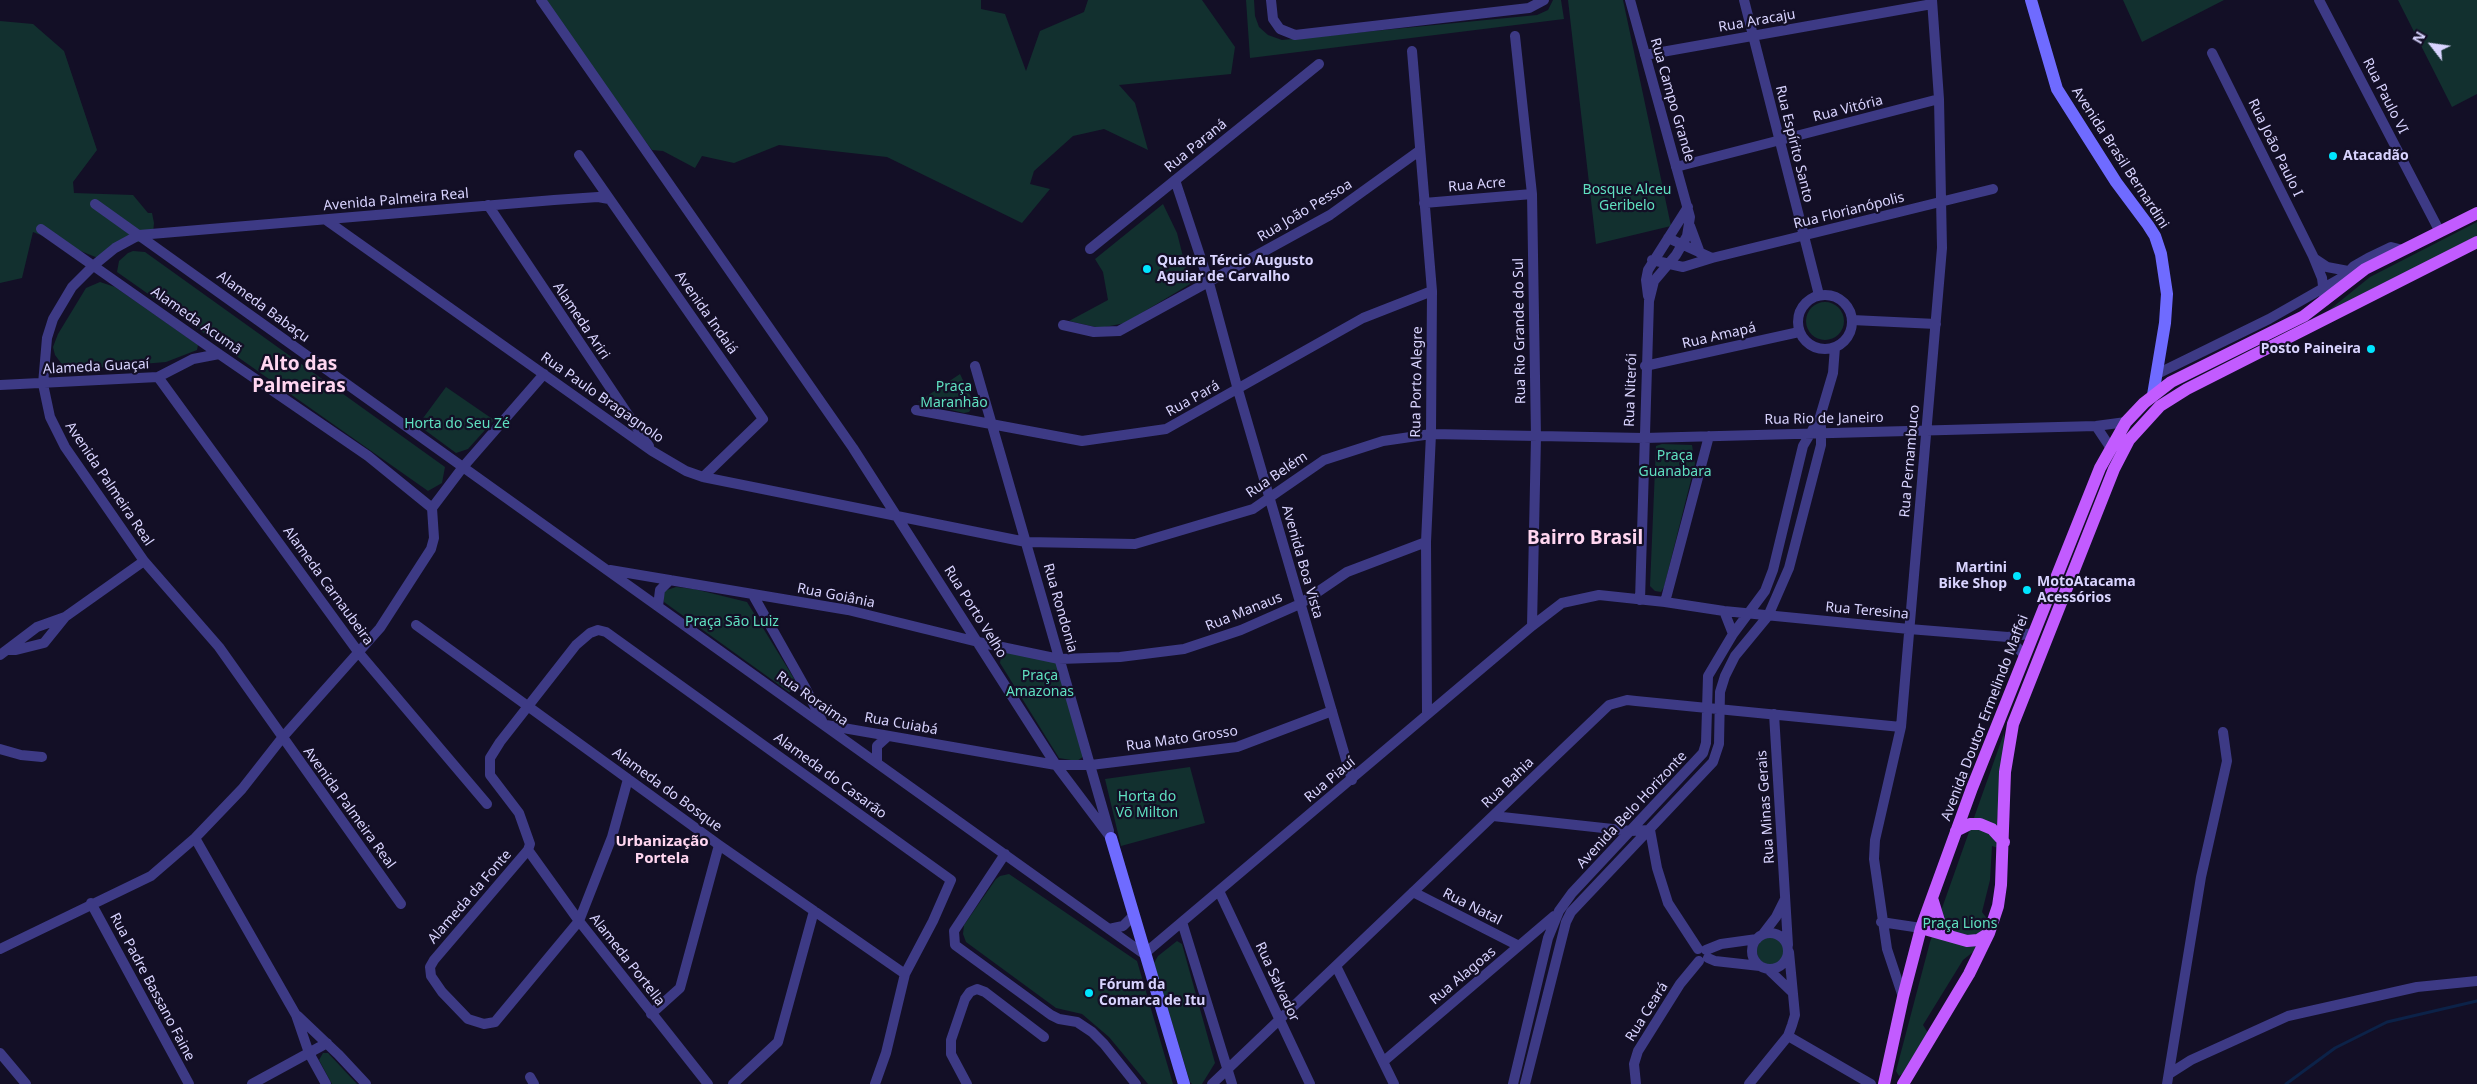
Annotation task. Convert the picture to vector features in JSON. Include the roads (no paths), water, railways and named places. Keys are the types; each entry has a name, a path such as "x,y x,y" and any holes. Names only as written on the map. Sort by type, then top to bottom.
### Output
{"main road":[{"name":"Avenida Doutor Ermelindo Maffei","path":"1884,1084 1903,997 1921,928 1956,831 2100,468 2110,447 2126,422 2154,395 2171,382 2304,316 2365,269 2477,213"},
{"name":"Avenida Doutor Ermelindo Maffei","path":"1903,1084 1970,974 1989,933 1998,906 2004,842 2007,755 2018,707 2114,469 2137,429 2160,406 2187,389 2475,244"},
{"path":"1956,831 1970,824 1980,824 1992,829 2004,842"},
{"path":"1932,898 1940,924 1948,934"},
{"path":"1921,928 1972,941 1989,933"}],"street":[{"name":"Rua Porto Velho","path":"541,0 853,448 1056,765 1111,838"},
{"path":"1271,0 1273,19 1280,30 1295,35 1529,8 1544,0"},
{"name":"Rua Campo Grande","path":"1630,0 1688,207 1690,226 1682,244 1667,264"},
{"name":"Rua Espírito Santo","path":"1744,0 1819,295"},
{"name":"Avenida Brasil Bernardini","path":"2031,0 2057,89 2116,182 2155,236 2164,271 2167,294 2165,323 2154,395"},
{"name":"Rua Paulo VI","path":"2319,0 2440,232"},
{"name":"Rua Aracaju","path":"1645,55 1932,2"},
{"name":"Rua Pernambuco","path":"1903,997 1887,949 1874,859 1875,840 1901,727 1942,248 1939,100 1932,2"},
{"name":"Rua Rio Grande do Sul","path":"1515,36 1532,194 1536,437 1532,626"},
{"name":"Rua Porto Alegre","path":"1412,51 1432,291 1431,434 1426,542 1426,714"},
{"name":"Rua João Paulo I","path":"2212,53 2313,256 2325,287 2325,301"},
{"name":"Rua Paraná","path":"1090,249 1319,64"},
{"name":"Rua Vitória","path":"1676,167 1939,100"},
{"name":"Rua João Pessoa","path":"1063,326 1094,332 1119,332 1330,214 1420,151"},
{"name":"Avenida Indaiá","path":"579,155 764,419 704,477"},
{"name":"Avenida Boa Vista","path":"1175,180 1209,283 1238,390 1352,780"},
{"name":"Rua Florianópolis","path":"1652,260 1684,267 1712,258 1993,189"},
{"name":"Rua Acre","path":"1424,203 1532,194"},
{"name":"Avenida Palmeira Real","path":"401,904 219,647 144,561 55,430 50,417 43,384 47,338 53,319 72,287 115,248 139,235 488,205 598,197 609,199"},
{"name":"Alameda Babaçu","path":"95,204 463,467"},
{"name":"Alameda Ariri","path":"488,205 652,451"},
{"path":"1652,260 1688,207"},
{"name":"Rua Paulo Bragagnolo","path":"326,220 668,462 704,477 898,516"},
{"path":"1690,226 1700,253"},
{"name":"Alameda Acumã","path":"41,229 368,456 432,508"},
{"path":"1668,238 1712,258"},
{"path":"2157,374 2269,319 2391,248 2403,250"},
{"path":"2313,256 2327,267 2345,274"},
{"name":"Rua Niterói","path":"1649,301 1646,280 1652,260"},
{"name":"Rua Niterói","path":"1640,600 1645,366 1649,301 1654,281 1667,264"},
{"path":"2325,301 2345,274"},
{"name":"Rua Pará","path":"916,410 1082,441 1166,429 1363,318 1432,291"},
{"path":"1828,294 1841,300 1848,306 1852,320 1850,334 1836,347 1825,349 1814,347 1805,341 1799,332 1798,319 1802,307 1807,301 1819,295 1828,294"},
{"path":"1852,320 1936,324"},
{"name":"Rua Amapá","path":"1645,366 1799,332"},
{"name":"Avenida Belo Horizonte","path":"1513,1082 1548,938 1559,911 1572,893 1703,753 1706,735 1708,676 1733,634 1750,614 1765,591 1773,570 1803,446 1820,417 1833,373 1836,347"},
{"name":"Alameda Guaçaí","path":"0,385 158,377 193,359 219,354"},
{"name":"Rua Rondonia","path":"975,366 1144,954 1184,1084"},
{"path":"0,949 91,903 151,876 195,838 242,789 282,738 380,628 427,558 434,538 432,508 463,467 544,374"},
{"name":"Alameda Carnaubeira","path":"158,377 359,653 487,804"},
{"name":"Avenida Belo Horizonte","path":"1526,1082 1566,922 1578,904 1713,762 1719,744 1720,692 1735,656 1768,616 1788,568 1822,433 1820,417"},
{"name":"Rua Rio de Janeiro","path":"1644,438 2096,426 2126,422"},
{"path":"2096,426 2110,447"},
{"name":"Rua Belém","path":"898,516 1026,542 1135,544 1253,509 1324,460 1383,441 1431,434 1644,438"},
{"path":"1666,602 1708,436"},
{"name":"Rua Roraima","path":"463,467 1144,954"},
{"name":"Rua Manaus","path":"1059,659 1120,658 1184,650 1241,630 1300,604 1347,572 1426,542"},
{"path":"4,652 37,627 65,617 144,561"},
{"name":"Rua Goiânia","path":"607,570 848,610 978,642 1059,659"},
{"path":"641,594 649,576"},
{"path":"658,606 660,590 670,580"},
{"path":"752,594 806,689 823,724"},
{"name":"Rua Teresina","path":"1532,626 1562,603 1599,595 1768,616 1909,629 2008,637 2034,633"},
{"path":"1724,611 1733,634"},
{"path":"4,652 38,646 48,640 65,617"},
{"name":"Alameda do Bosque","path":"416,625 719,845 905,974"},
{"name":"Rua Piauí","path":"1144,954 1532,626"},
{"name":"Alameda do Casarão","path":"530,706 576,645 590,633 598,630 606,632 951,880 934,920 905,974 886,1053 875,1084"},
{"path":"2008,637 2025,656"},
{"name":"Rua Bahia","path":"1212,1084 1609,705 1627,700 1901,727"},
{"name":"Alameda da Fonte","path":"530,706 500,742 488,765 490,775 508,796 526,828 530,844 528,850 434,960 430,967 432,976 442,992 468,1019 484,1024 495,1022 579,921"},
{"name":"Rua Mato Grosso","path":"1090,765 1237,747 1332,711"},
{"name":"Rua Minas Gerais","path":"1774,714 1788,948 1795,1015 1788,1036"},
{"name":"Rua Cuiabá","path":"823,724 1056,765 1090,765"},
{"path":"2168,1079 2201,876 2228,761 2223,732"},
{"path":"877,763 877,746 888,736"},
{"path":"0,750 20,755 42,757"},
{"path":"579,921 612,837 628,779"},
{"path":"1493,816 1632,831 1650,830 1656,868 1668,903 1703,955 1715,962 1764,968 1782,965 1788,948 1778,934 1721,944 1703,955"},
{"path":"195,838 296,1015 309,1052 326,1084"},
{"path":"651,1014 680,988 719,845"},
{"name":"Alameda Portella","path":"528,850 579,921 708,1084"},
{"path":"1005,854 954,931 955,945 1050,1015 1059,1019 1077,1022 1092,1032 1136,1084"},
{"name":"Rua Salvador","path":"1218,891 1310,1084"},
{"name":"Rua Natal","path":"1413,892 1520,946"},
{"path":"1786,898 1776,916 1760,936 1752,953 1764,968 1792,992"},
{"name":"Rua Padre Bassano Faine","path":"91,903 189,1084"},
{"path":"733,1084 778,1042 814,911"},
{"name":"Rua Alagoas","path":"1384,1061 1559,911"},
{"path":"1109,929 1123,926 1133,916"},
{"path":"1182,922 1232,1084"},
{"path":"1882,922 1921,928"},
{"path":"1528,939 1548,938 1562,941"},
{"name":"Rua Ceará","path":"1636,1084 1634,1064 1638,1051 1680,984 1703,955"},
{"path":"1336,966 1394,1084"},
{"path":"2168,1079 2191,1060 2288,1016 2417,987 2477,981"},
{"path":"967,1084 952,1054 951,1040 965,999 970,992 976,989 985,992 1044,1037"},
{"path":"296,1015 366,1084"},
{"path":"1749,1084 1788,1036 1869,1082 1888,1068"},
{"path":"252,1084 326,1043"},
{"path":"0,1053 26,1084"},
{"path":"1513,1082 1526,1082"}],"waterway":[{"path":"2286,1084 2335,1048 2387,1022 2477,1001"}],"place":[{"name":"Atacadão","path":"2333,156"},
{"name":"Quatra Tércio Augusto Aguiar de Carvalho","path":"1147,269"},
{"name":"Posto Paineira","path":"2371,349"},
{"name":"Martini Bike Shop","path":"2017,576"},
{"name":"MotoAtacama Acessórios","path":"2027,590"},
{"name":"Fórum da Comarca de Itu","path":"1089,993"}],"district":[{"name":"Alto das Palmeiras","path":"299,376"},
{"name":"Bairro Brasil","path":"1585,539"},
{"name":"Urbanização Portela","path":"662,850"}],"park label":[{"name":"Bosque Alceu Geribelo","path":"1627,198"},
{"name":"Praça Maranhão","path":"954,396"},
{"name":"Horta do Seu Zé","path":"457,424"},
{"name":"Praça Guanabara","path":"1675,464"},
{"name":"Praça São Luiz","path":"732,622"},
{"name":"Praça Amazonas","path":"1040,684"},
{"name":"Horta do Võ Milton","path":"1147,806"},
{"name":"Praça Lions","path":"1960,924"}]}
